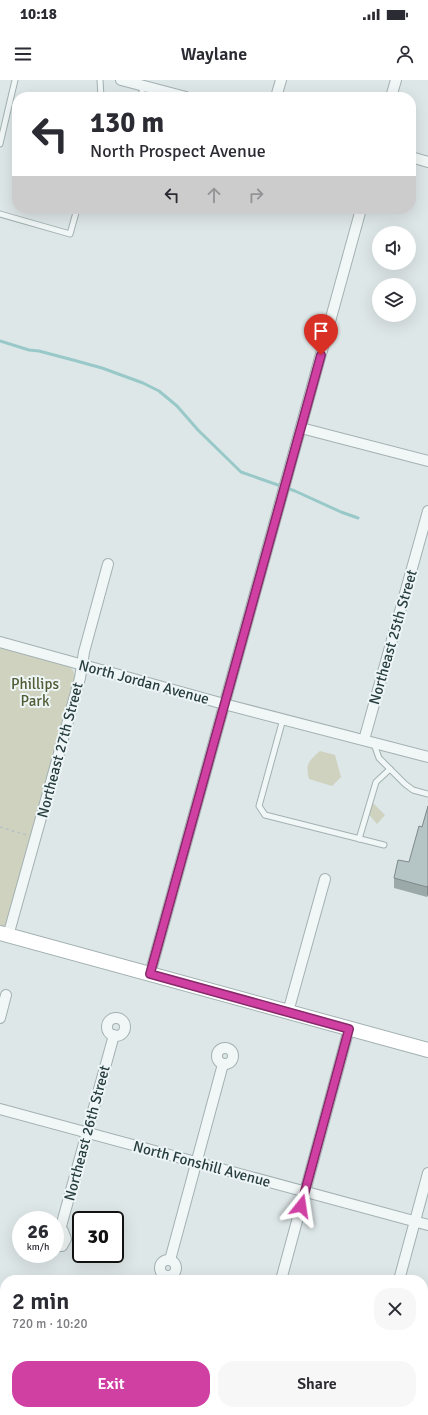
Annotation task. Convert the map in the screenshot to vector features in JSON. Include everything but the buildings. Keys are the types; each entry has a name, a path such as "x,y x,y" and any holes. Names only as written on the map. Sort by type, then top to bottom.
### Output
{"street":[{"path":"121,80 163,92"},
{"path":"277,92 281,80"},
{"path":"392,92 396,80"},
{"path":"416,158 428,162"},
{"path":"150,974 360,214"},
{"path":"300,428 428,461"},
{"name":"Northeast 25th Street","path":"364,740 428,511"},
{"name":"Northeast 27th Street","path":"4,934 36,837 80,678 84,652 108,564"},
{"name":"North Jordan Avenue","path":"0,642 224,704 428,758"},
{"path":"288,1012 325,879"},
{"path":"4,934 349,1029 428,1048"},
{"path":"0,1018 6,995"},
{"path":"282,1275 349,1029"},
{"name":"Northeast 26th Street","path":"64,1211 114,1035"},
{"path":"170,1260 223,1064"},
{"name":"North Fonshill Avenue","path":"0,1108 428,1225"},
{"path":"400,1275 428,1173"},
{"name":"Northeast 26th Street","path":"64,1233 64,1243"}],"lane":[{"path":"12,92 15,80"},
{"path":"100,80 101,92"},
{"path":"142,92 144,86"},
{"path":"0,144 12,93"},
{"path":"0,214 70,234 76,214"},
{"path":"283,719 259,806 265,815 384,845"},
{"path":"374,743 379,758 405,784 413,790 428,794"},
{"path":"359,839 376,782 390,769"}],"path":[{"path":"0,827 36,837"}],"green space":[{"name":"Phillips Park","path":"0,647 67,665 73,670 75,676 6,924 4,927 0,928"},
{"path":"320,751 335,755 341,777 332,786 309,779 307,769 309,763"},
{"path":"373,803 385,815 377,824 366,811"}],"waterway":[{"path":"0,341 29,350 39,351 102,368 143,383 159,391 177,406 198,430 241,472 295,491 358,518"}],"route":[{"path":"301,1206 349,1029 150,974 321,355"}]}
